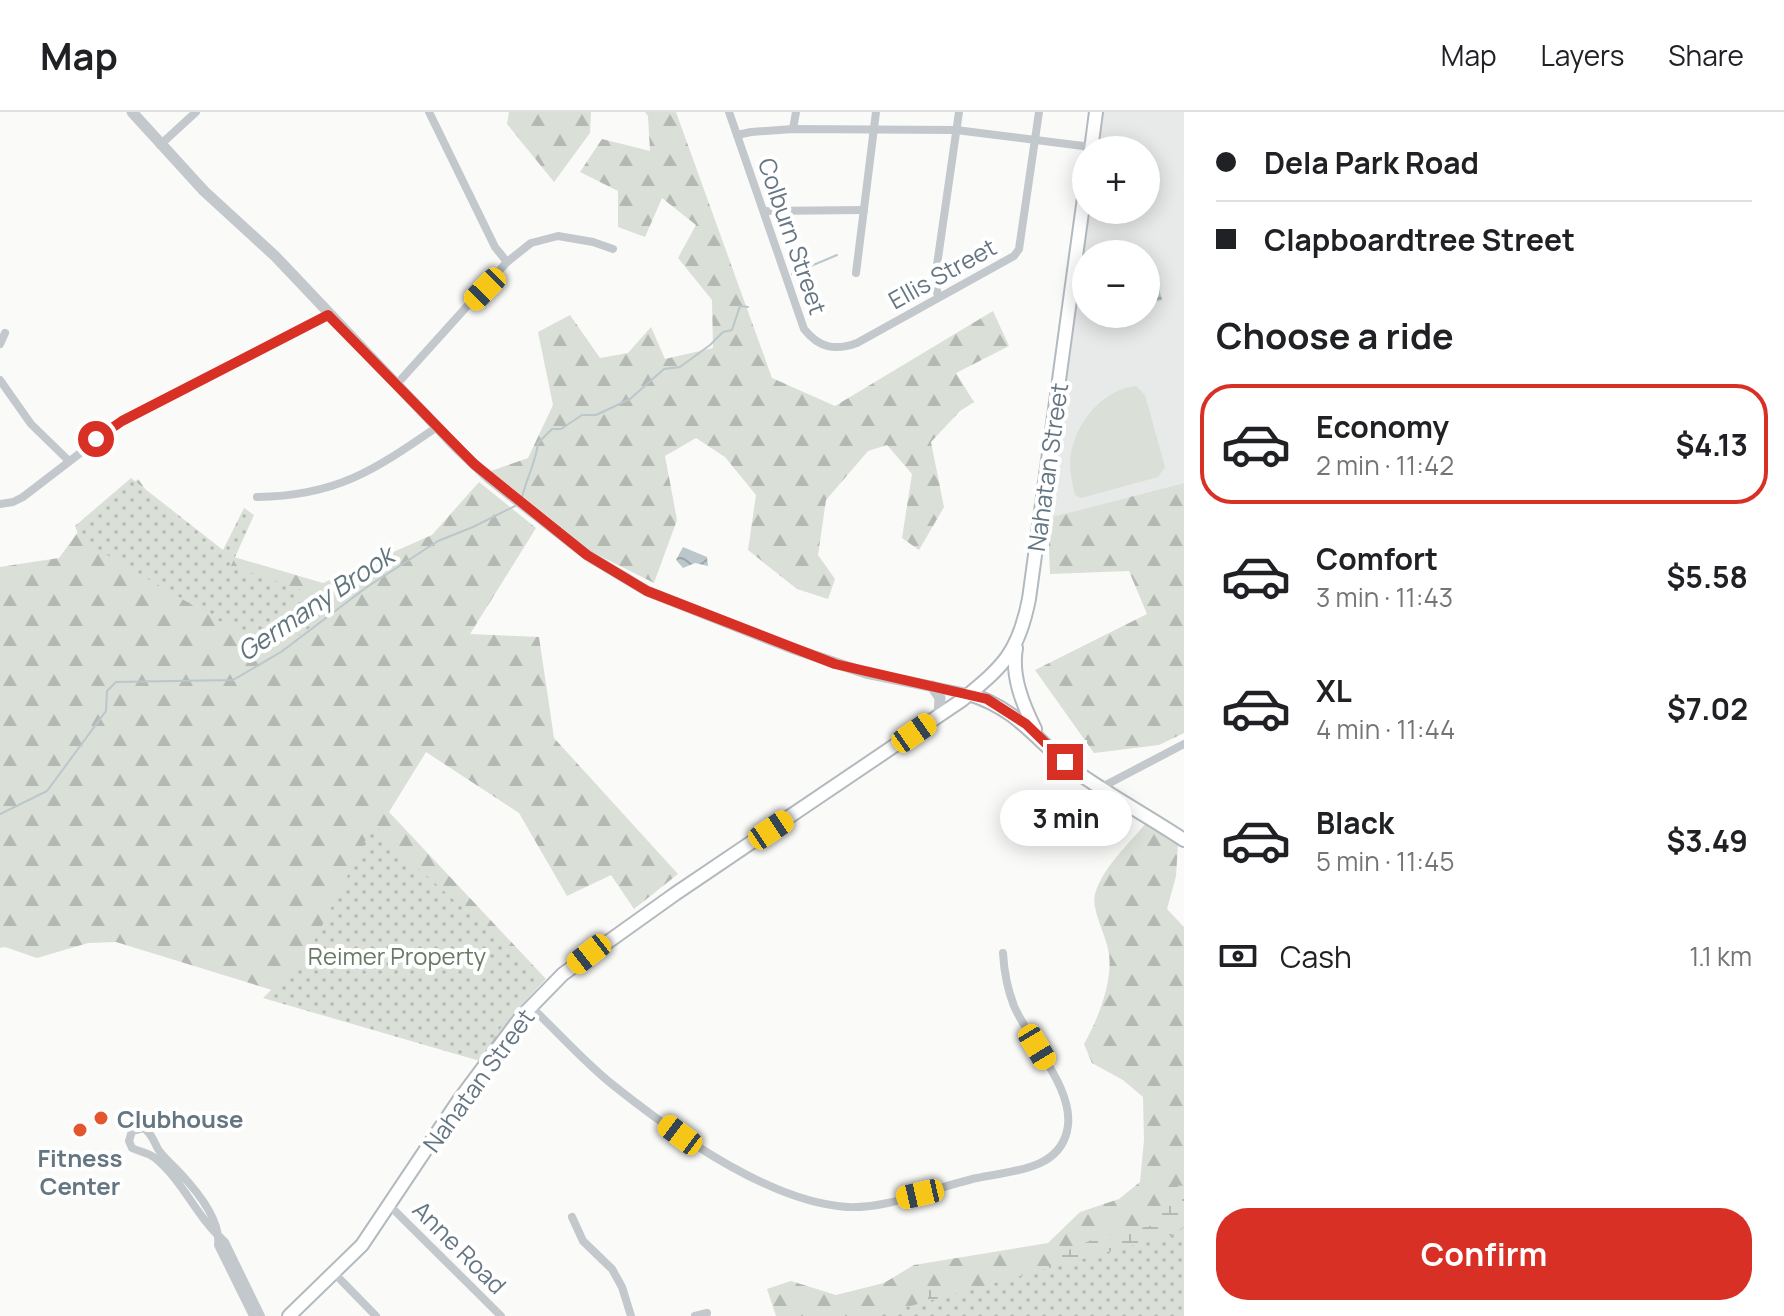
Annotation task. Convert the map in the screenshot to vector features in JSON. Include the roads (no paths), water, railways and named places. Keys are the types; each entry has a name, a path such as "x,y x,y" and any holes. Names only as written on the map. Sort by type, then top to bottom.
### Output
{"main road":[{"path":"1093,136 1096,112"},
{"name":"Nahatan Street","path":"289,1316 362,1245 459,1100 530,1006 563,974 994,675 1017,641 1029,599 1080,224"},
{"path":"1017,641 1014,665 1021,697 1039,736"},
{"path":"969,694 987,699 1009,712 1074,770 1184,840"}],"street":[{"path":"132,112 232,219 275,256 328,315 489,478 587,555 647,591 835,664 895,680 969,694"},
{"path":"160,145 196,112"},
{"path":"429,112 495,247 507,262"},
{"name":"Colburn Street","path":"729,112 804,329 820,344 844,348"},
{"path":"793,129 796,112"},
{"path":"856,273 876,112"},
{"path":"938,297 935,279 959,112"},
{"name":"Ellis Street","path":"844,348 1014,256 1019,249 1039,112"},
{"path":"737,135 793,129 956,130 1072,146"},
{"path":"764,211 864,210"},
{"path":"396,385 507,262 531,243 549,237 593,242 613,249"},
{"path":"0,504 23,497 122,421 328,315"},
{"path":"0,344 5,333"},
{"path":"0,380 31,424 69,461"},
{"path":"257,497 306,495 347,483 437,427"},
{"path":"932,686 940,698 939,715"},
{"path":"1102,787 1184,744"},
{"path":"530,1006 612,1084 680,1135 771,1187 847,1207 871,1205 1025,1168 1047,1160 1062,1144 1069,1123 1065,1101 1015,1008 1004,974 1003,953"},
{"path":"253,1316 218,1245 219,1237 212,1218 200,1198 144,1128 132,1131 130,1145 153,1156 174,1176 219,1237 225,1242 261,1316"},
{"name":"Anne Road","path":"390,1206 501,1316"},
{"path":"572,1217 583,1241 612,1269 622,1287 631,1316"},
{"path":"334,1273 376,1316"},
{"path":"695,1316 707,1313"}],"water":[{"path":"683,547 707,557 708,566 695,563 683,568 676,560"}],"waterway":[{"name":"Germany Brook","path":"792,274 837,255"},
{"name":"Germany Brook","path":"522,497 538,443 552,429 561,429 582,415 596,415 630,399 664,369 680,367 723,332 732,330 740,306 748,307"},
{"name":"Germany Brook","path":"0,814 47,791 106,711 107,691 116,682 233,680 281,652 367,587 438,541 515,506"}],"place":[{"name":"Clubhouse","path":"101,1118"},
{"name":"Fitness Center","path":"80,1130"}],"park label":[{"name":"Reimer Property","path":"397,955"}]}
